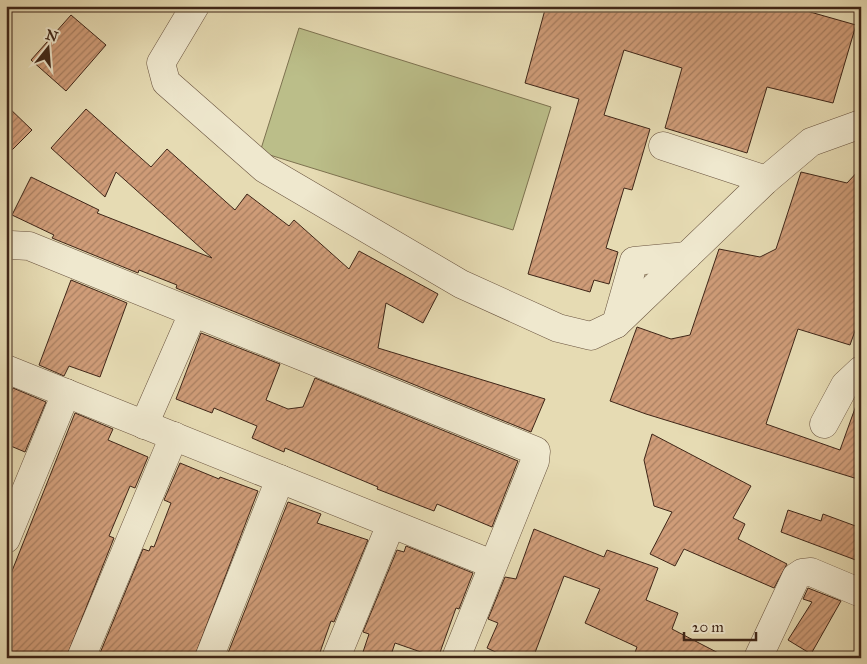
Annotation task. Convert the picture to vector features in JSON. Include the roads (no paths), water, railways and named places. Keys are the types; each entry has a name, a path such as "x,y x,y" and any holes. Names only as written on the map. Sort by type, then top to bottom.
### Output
{"street":[{"path":"195,6 161,64 166,82 265,169 461,284 558,328 591,336 616,324 766,180 811,142 861,124"},
{"path":"663,146 766,180"},
{"path":"6,247 11,245 29,246 536,451 535,461 492,564 456,658"},
{"path":"144,424 193,313"},
{"path":"6,369 492,564"},
{"path":"824,424 845,386 861,370"},
{"path":"6,539 16,487 66,393"},
{"path":"81,658 174,436"},
{"path":"209,658 280,479"},
{"path":"336,658 392,524"},
{"path":"758,658 796,577 802,573 811,572 861,593"}]}
